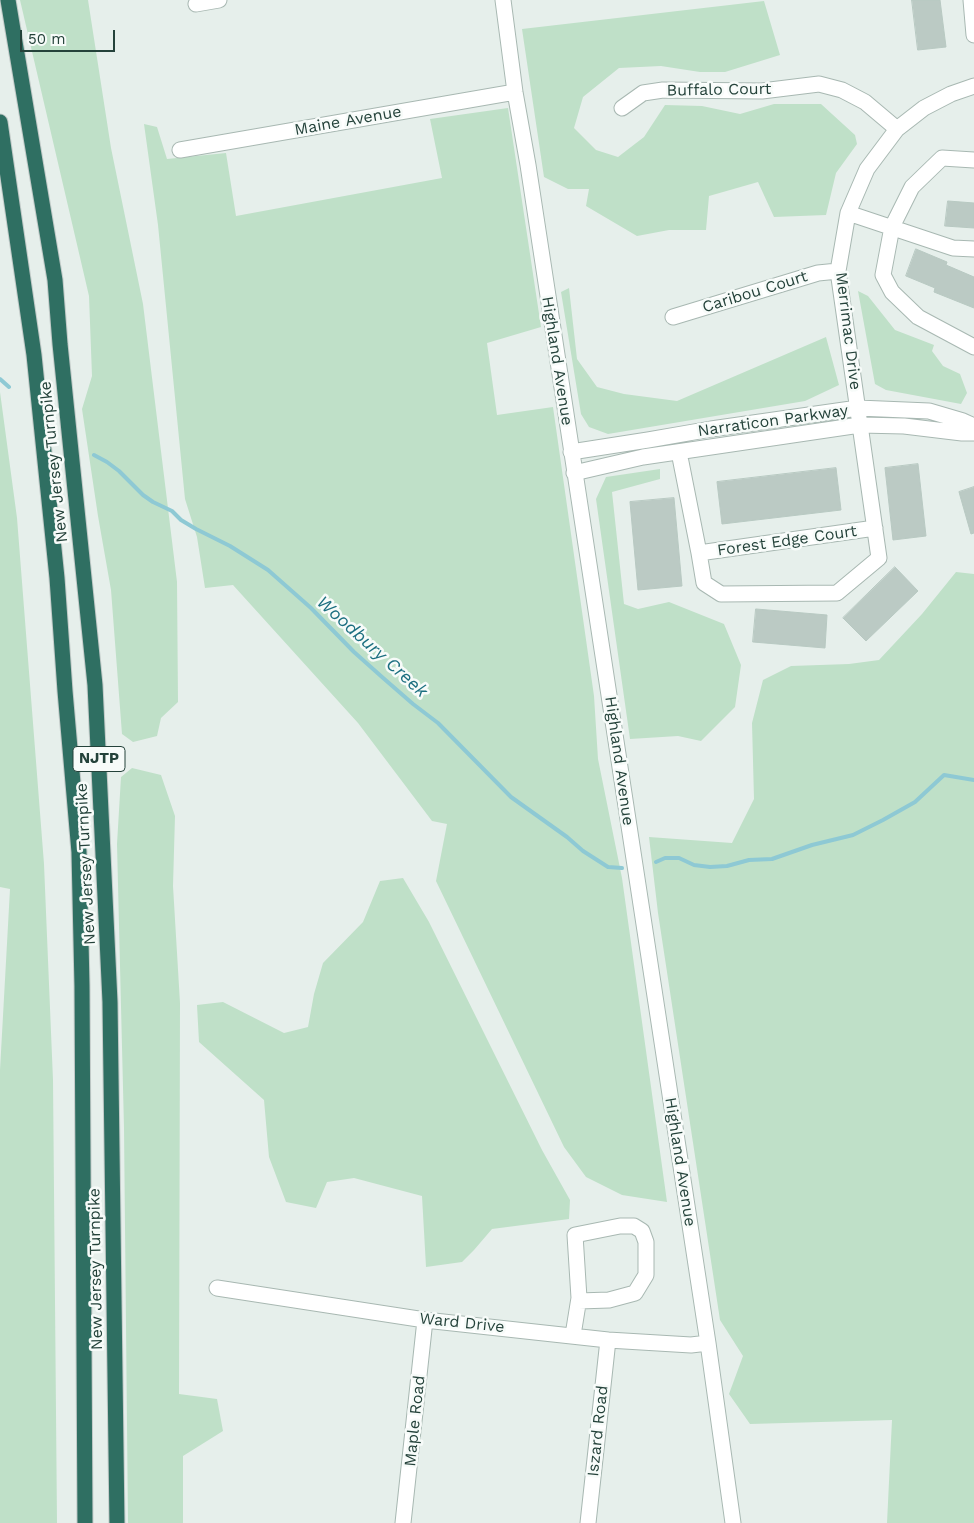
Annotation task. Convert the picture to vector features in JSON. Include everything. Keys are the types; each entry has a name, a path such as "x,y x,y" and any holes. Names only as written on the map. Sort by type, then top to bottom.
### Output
{"highway":[{"name":"New Jersey Turnpike","path":"8,0 55,280 95,685 110,1002 117,1523"},
{"name":"New Jersey Turnpike","path":"0,122 34,354 57,578 79,852 82,986 85,1523"}],"street":[{"path":"196,4 219,0"},
{"name":"Highland Avenue","path":"503,0 515,92 528,165 708,1343 733,1523"},
{"path":"971,0 974,35"},
{"name":"Buffalo Court","path":"622,108 643,94 663,90 762,92 819,84 842,90 865,102 898,129"},
{"name":"Merrimac Drive","path":"860,425 838,271 848,213 866,169 898,129 924,108 951,94 974,86"},
{"name":"Maine Avenue","path":"180,150 515,92"},
{"path":"974,160 942,158 912,187 892,227 883,275 892,292 918,317 974,347"},
{"path":"848,213 953,248 974,249"},
{"name":"Caribou Court","path":"673,317 818,273 838,271"},
{"name":"Narraticon Parkway","path":"571,452 711,429 858,408 928,411 974,426"},
{"name":"Narraticon Parkway","path":"574,474 643,457 860,425 904,426 974,433"},
{"name":"Forest Edge Court","path":"679,452 704,583 721,594 837,593 879,558 860,425"},
{"name":"Forest Edge Court","path":"699,553 875,528"},
{"path":"573,1335 579,1300 575,1235 620,1226 634,1226 642,1231 646,1242 646,1275 636,1294 609,1300 579,1300"},
{"name":"Ward Drive","path":"217,1288 425,1320 608,1340 691,1345 708,1343"},
{"name":"Maple Road","path":"403,1523 425,1320"},
{"name":"Iszard Road","path":"588,1523 608,1340"}],"green space":[{"path":"20,0 88,0 111,148 143,304 177,582 178,702 161,718 157,736 133,742 122,734 111,590 82,409 92,376 89,296"},
{"path":"764,1 780,55 725,72 700,72 661,66 619,68 583,97 574,128 596,150 618,157 644,137 665,105 702,106 740,114 774,104 821,104 855,135 857,144 836,173 826,215 774,217 758,182 709,196 706,230 669,230 637,236 586,206 589,189 568,189 544,177 522,29"},
{"path":"508,108 541,327 487,343 497,415 553,407 594,696 598,759 622,878 667,1202 622,1195 586,1177 564,1147 436,881 447,824 432,821 358,723 233,585 205,588 197,537 185,499 158,225 144,124 157,127 167,159 226,153 236,216 442,178 430,119"},
{"path":"569,288 577,359 597,387 624,394 677,401 826,337 839,385 805,401 608,434 589,427 581,414 561,292"},
{"path":"858,291 868,296 895,330 934,345 932,351 943,366 960,374 967,393 961,404 886,390 875,384"},
{"path":"0,392 17,518 44,864 53,1080 57,1523 0,1523 0,1070 10,889 0,887"},
{"path":"660,469 660,479 612,492 624,604 638,609 669,602 724,624 741,665 735,707 701,741 678,736 630,739 596,499 606,477"},
{"path":"956,572 974,574 974,1523 887,1523 892,1420 750,1424 729,1394 743,1356 720,1320 658,913 649,837 732,843 754,799 752,723 763,680 791,666 849,664 879,660 922,614"},
{"path":"132,768 161,775 175,816 173,886 180,1003 179,1394 217,1399 223,1431 183,1456 183,1523 128,1523 124,1128 117,844 121,777"},
{"path":"403,878 429,922 542,1150 570,1200 569,1219 492,1229 462,1262 426,1267 422,1196 354,1178 327,1182 316,1208 286,1202 269,1157 264,1100 199,1042 197,1005 223,1002 284,1033 308,1027 314,994 323,963 363,922 380,881"}],"building":[{"path":"912,0 940,0 946,47 918,50"},
{"path":"948,201 974,203 974,228 945,226"},
{"path":"916,249 947,262 946,265 974,277 974,308 934,292 935,288 906,276"},
{"path":"918,464 926,536 893,540 885,468"},
{"path":"836,468 841,510 722,524 717,482"},
{"path":"974,487 974,533 971,534 959,492"},
{"path":"674,498 682,586 638,590 630,502"},
{"path":"895,567 918,591 866,641 843,618"},
{"path":"756,609 827,615 825,648 753,642"}],"waterway":[{"name":"Woodbury Creek","path":"0,379 9,387"},
{"name":"Woodbury Creek","path":"94,455 119,471 143,495 153,502 172,511 181,520 230,546 268,570 311,608 354,652 413,704 438,723 511,797 567,837 583,851 608,867 622,868"},
{"name":"Woodbury Creek","path":"656,862 665,858 679,858 694,865 710,867 727,866 749,860 772,859 812,845 853,835 915,802 944,775 974,780"}]}
